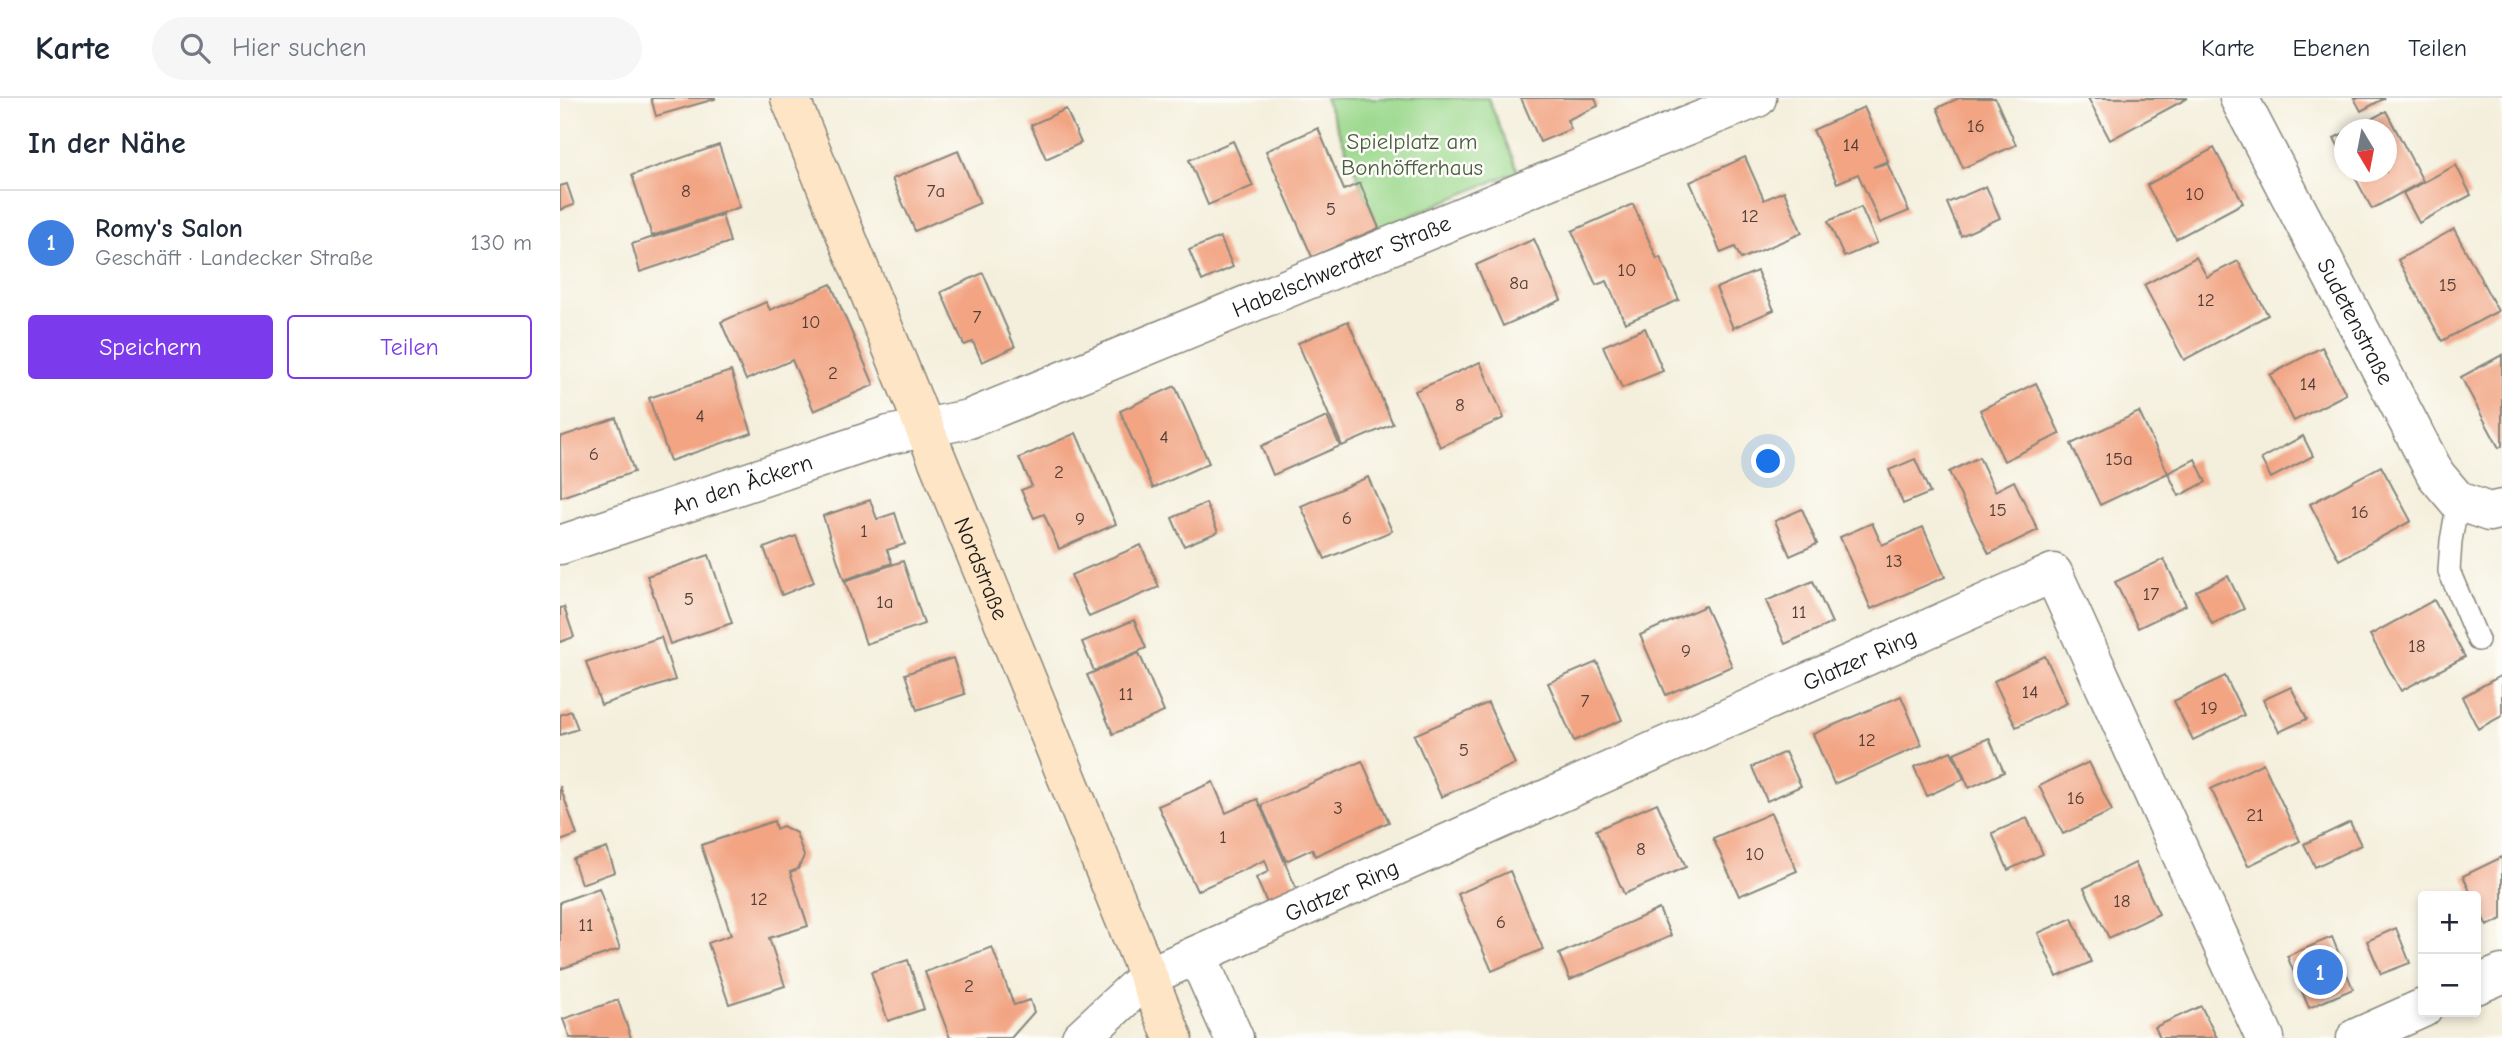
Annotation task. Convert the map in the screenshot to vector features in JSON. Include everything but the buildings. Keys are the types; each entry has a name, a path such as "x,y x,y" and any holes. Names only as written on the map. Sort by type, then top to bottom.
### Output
{"street":[{"name":"Nordstraße","path":"790,98 1173,1038"},
{"name":"Habelschwerdter Straße","path":"925,428 969,419 1553,179 1758,98"},
{"name":"Sudetenstraße","path":"2239,98 2437,475 2458,501"},
{"name":"An den Äckern","path":"560,545 889,435 925,428"},
{"path":"2458,501 2490,512 2502,509"},
{"name":"Glatzer Ring","path":"1081,1038 1147,977 2053,573 2265,1038"},
{"path":"1197,955 1234,1038"},
{"path":"2481,983 2502,974"},
{"path":"2356,1038 2418,1010"}],"lane":[{"path":"2458,501 2449,571 2478,640"}],"green space":[{"name":"Spielplatz am Bonhöfferhaus","path":"1325,98 1488,98 1518,171 1379,229"}],"place":[{"name":"Romy's Salon","path":"2320,972"}]}
